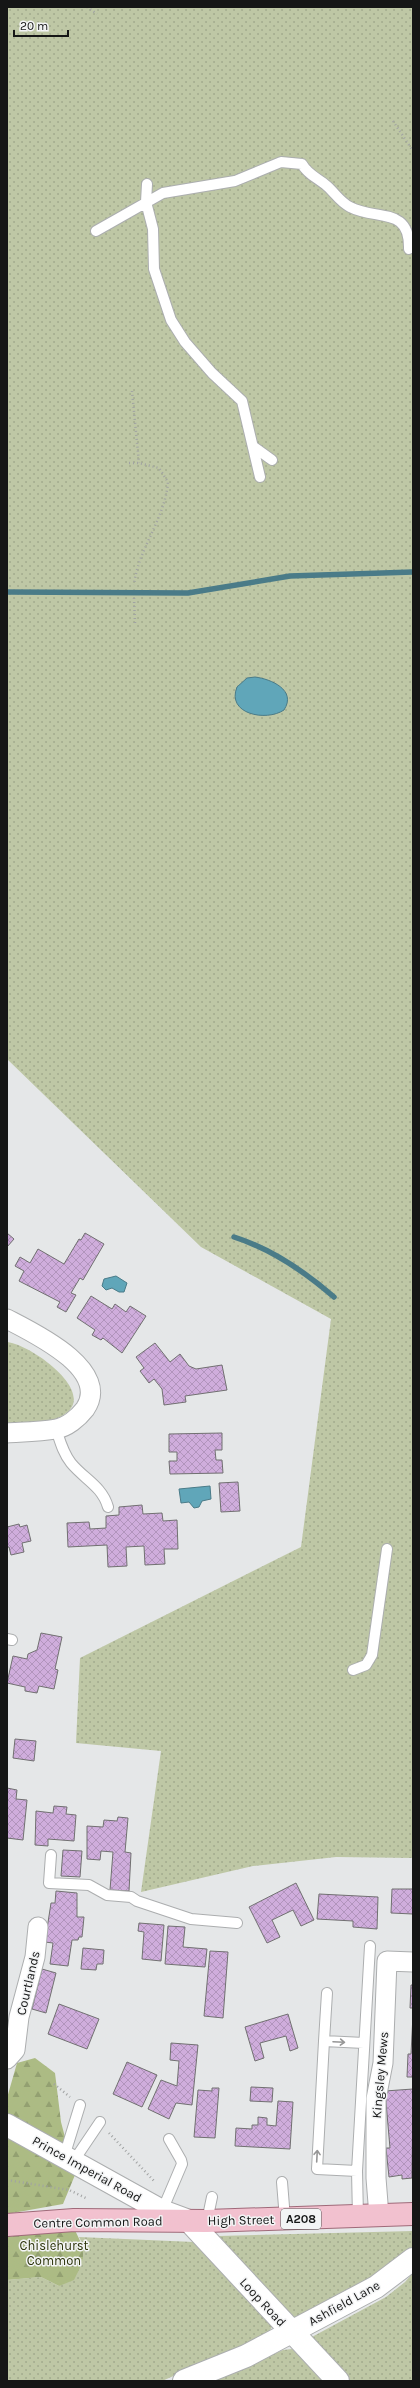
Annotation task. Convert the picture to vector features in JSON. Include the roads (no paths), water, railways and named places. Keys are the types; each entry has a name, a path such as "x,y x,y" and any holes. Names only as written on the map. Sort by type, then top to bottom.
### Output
{"main road":[{"name":"Prince Imperial Road","path":"7,2126 162,2211 198,2221"},
{"name":"High Street","path":"198,2221 413,2214"},
{"name":"Centre Common Road","path":"7,2225 74,2220 198,2221"},
{"name":"Loop Road","path":"198,2221 291,2332 338,2381"},
{"name":"Ashfield Lane","path":"184,2381 246,2356 376,2287 413,2260"}],"street":[{"path":"7,1319 36,1335 67,1356 88,1377 92,1390 88,1404 82,1412 67,1425 56,1429 7,1433"},
{"name":"Courtlands","path":"7,2059 15,2050 19,2017 35,1957 38,1927"},
{"name":"Kingsley Mews","path":"368,2216 376,2178 376,2099 383,2063 387,1961 413,1962"}],"lane":[{"path":"96,231 163,193 235,181 247,178 275,163 291,162 302,164 309,174 327,186 350,207 395,218 400,221 405,225 409,249"},
{"path":"147,184 146,202 153,229 154,269 171,320 185,342 212,373 242,401 260,477"},
{"path":"254,448 272,460"},
{"path":"56,1429 62,1446 71,1462 93,1482 106,1499 108,1507"},
{"path":"352,1670 366,1665 374,1651 387,1549"},
{"path":"51,1855 49,1883 89,1885 107,1895 131,1897 137,1901 191,1919 237,1923"},
{"path":"368,2216 357,2171 370,1946"},
{"path":"326,1993 317,2169 357,2171"},
{"path":"324,2041 364,2043"},
{"path":"69,2160 80,2105"},
{"path":"69,2160 100,2122"},
{"path":"162,2211 182,2164 169,2139"},
{"path":"282,2182 285,2219"},
{"path":"198,2221 212,2197"}],"water":[{"path":"255,677 275,683 285,691 287,703 284,710 276,714 258,715 242,709 237,704 235,696 237,687 247,678"},
{"path":"116,1276 127,1283 124,1292 119,1292 112,1288 106,1290 102,1286 104,1279"},
{"path":"210,1486 211,1499 202,1501 199,1507 194,1508 189,1502 181,1503 179,1489"}],"waterway":[{"path":"7,592 188,593 290,576 413,572"},
{"path":"234,1237 274,1254 311,1278 334,1297"}],"park label":[{"name":"Chislehurst Common","path":"54,2252"}]}
